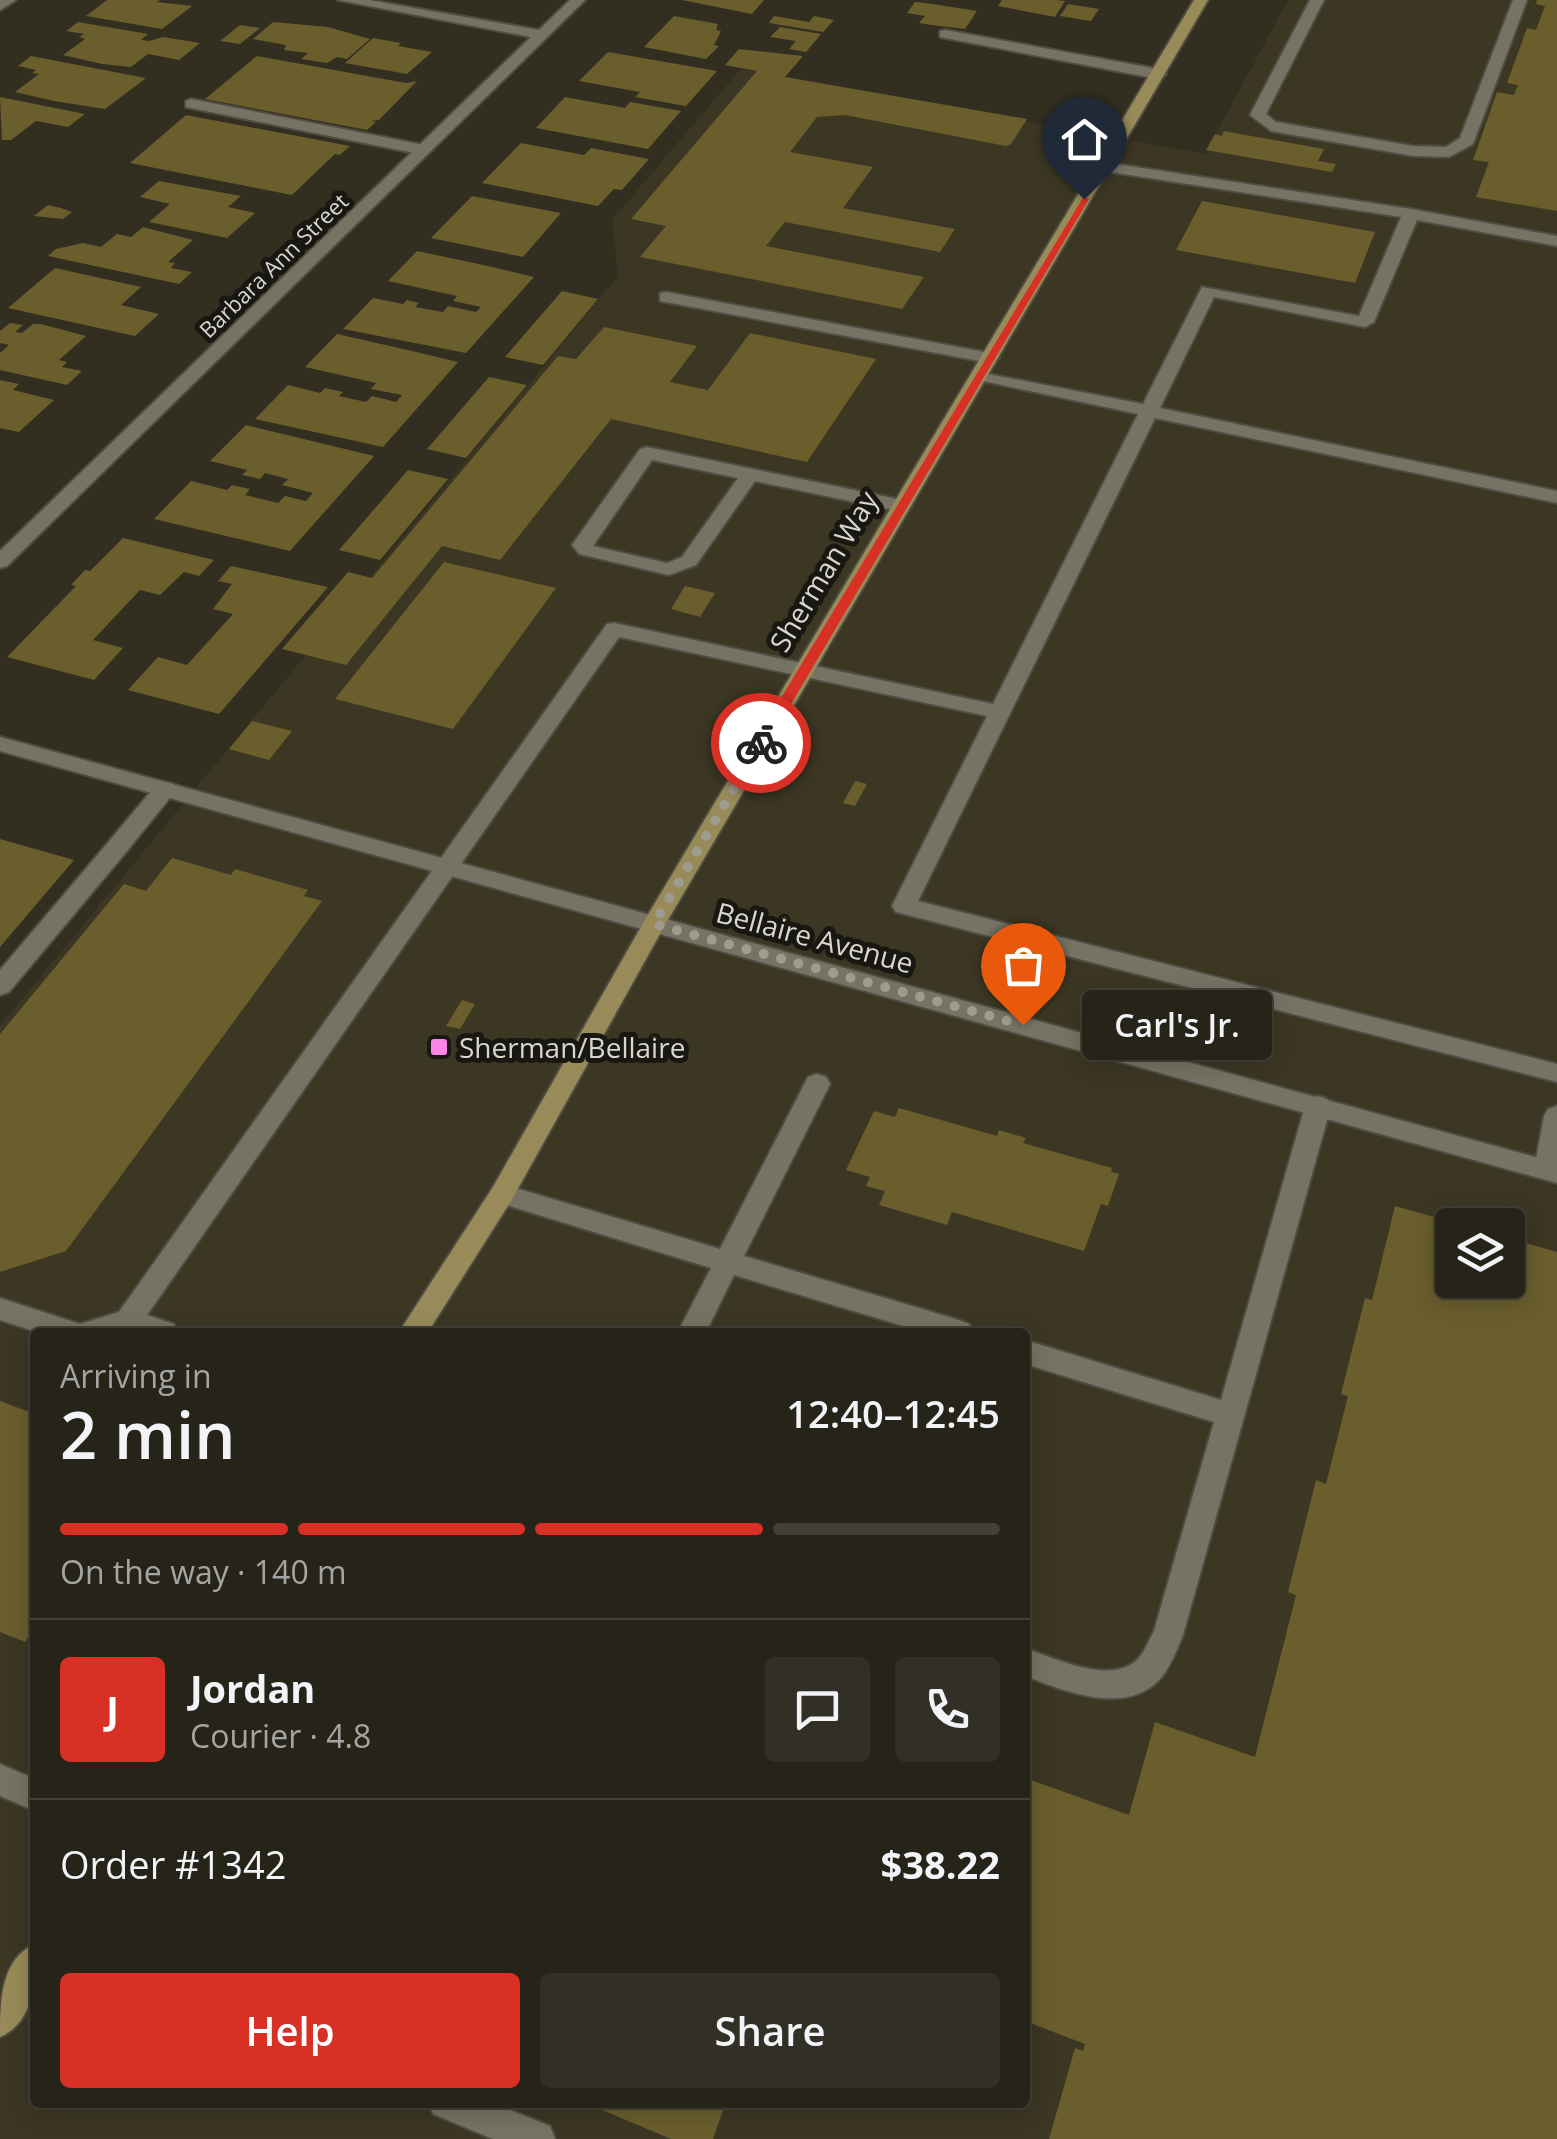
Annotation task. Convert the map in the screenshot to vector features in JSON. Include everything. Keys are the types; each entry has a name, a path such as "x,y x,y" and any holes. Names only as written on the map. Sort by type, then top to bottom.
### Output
{"main road":[{"name":"Sherman Way","path":"416,1328 502,1194 654,924 1201,0"},
{"path":"0,2020 30,1969"}],"street":[{"path":"0,6 9,0"},
{"path":"345,0 542,34"},
{"name":"Barbara Ann Street","path":"0,562 578,0"},
{"path":"1317,0 1258,115 1271,126 1413,151 1449,152 1467,140 1520,0"},
{"path":"944,34 1158,74"},
{"path":"191,104 424,150"},
{"path":"1103,167 1411,214 1557,241"},
{"path":"1411,214 1365,322 1208,291 904,906 1557,1073"},
{"path":"666,297 990,358"},
{"path":"979,375 1557,496"},
{"path":"750,475 680,568 669,569 586,550 582,545 647,454 750,475 902,506"},
{"path":"128,1321 614,629 1000,712"},
{"name":"Bellaire Avenue","path":"0,744 1552,1171"},
{"path":"0,986 165,789"},
{"path":"694,1328 816,1084"},
{"path":"1030,1664 1069,1678 1118,1684 1148,1670 1168,1634 1318,1106"},
{"path":"1552,1171 1557,1116"},
{"path":"502,1194 946,1328"},
{"path":"0,1309 58,1328"},
{"path":"104,1328 128,1321 151,1328"},
{"path":"1030,1354 1230,1415"},
{"path":"0,1780 30,1793"},
{"path":"461,2108 537,2139"}],"shaded area":[{"path":"1288,0 1557,0 1557,1473 1450,2139 0,2139 0,1026 618,276 612,220 741,69 1205,154"}],"building":[{"path":"107,0 160,0 157,2 192,6 162,29 86,16"},
{"path":"682,0 764,0 752,14"},
{"path":"1002,0 1065,1 1055,17 998,6"},
{"path":"1537,0 1557,0 1557,211 1476,197 1489,162 1473,160 1497,92 1514,95 1518,85 1507,83 1527,28 1536,30 1545,6 1536,4"},
{"path":"915,2 977,11 965,29 931,25 919,23 925,16 907,13"},
{"path":"1068,4 1099,9 1091,21 1060,16"},
{"path":"674,16 718,24 716,30 721,31 714,45 719,46 706,59 644,47"},
{"path":"774,16 809,22 814,16 834,20 823,32 769,23"},
{"path":"78,22 148,34 141,40 163,37 200,43 179,60 148,54 131,67 102,64 63,55 85,39 79,37 84,34 66,31"},
{"path":"273,22 328,27 370,39 347,59 337,57 327,63 301,59 308,53 284,50 286,45 253,39"},
{"path":"240,25 260,28 240,44 220,41"},
{"path":"780,27 821,34 806,52 789,49 796,41 770,37"},
{"path":"373,38 432,52 407,74 345,63"},
{"path":"739,49 803,56 785,77 1027,119 1006,146 845,115 817,117 790,152 873,167 843,208 955,229 940,252 785,222 766,246 924,277 902,309 640,257 666,226 631,219 757,71 725,65"},
{"path":"608,52 717,71 686,106 635,97 640,92 579,81"},
{"path":"31,56 146,78 105,109 54,101 15,92 39,74 18,66"},
{"path":"257,56 406,83 417,81 379,120 371,121 376,122 367,130 205,99"},
{"path":"0,97 85,114 68,127 36,121 11,140 2,140"},
{"path":"565,97 625,108 630,102 681,111 648,149 536,128"},
{"path":"186,115 350,146 340,155 335,154 292,195 130,163"},
{"path":"1224,131 1324,149 1318,161 1336,164 1332,172 1206,150 1215,134 1222,136"},
{"path":"521,143 584,155 591,148 649,159 622,190 614,189 598,206 482,183"},
{"path":"159,181 241,196 228,207 255,213 227,238 149,222 170,204 140,197"},
{"path":"472,196 561,213 523,257 431,238"},
{"path":"1202,201 1375,232 1355,283 1176,250"},
{"path":"48,205 72,212 63,219 34,216"},
{"path":"143,227 193,240 168,262 175,263 171,268 192,272 179,284 48,256 56,249 83,243 101,247 117,234 131,237"},
{"path":"417,251 534,277 466,353 343,329 373,298 403,304 407,300 419,303 415,307 443,312 448,306 476,312 481,307 453,301 457,296 388,281"},
{"path":"55,268 141,287 121,305 159,314 135,336 8,308"},
{"path":"562,291 598,299 543,365 505,357"},
{"path":"10,323 23,325 15,332 22,333 33,324 41,324 86,336 59,360 67,362 62,367 82,371 67,385 0,370 0,353 9,345 0,343 0,331"},
{"path":"604,327 697,346 670,382 708,390 750,333 876,359 807,462 611,419 500,560 442,546 346,665 282,649 348,572 372,578 558,356 576,359"},
{"path":"337,334 458,362 383,447 255,419 288,385 320,393 325,388 343,392 339,396 366,402 372,396 396,402 402,395 371,389 376,383 305,367"},
{"path":"489,377 527,385 466,458 427,449"},
{"path":"0,380 19,384 13,390 54,400 19,432 0,428"},
{"path":"246,425 374,456 290,551 154,519 191,481 227,490 232,485 250,489 245,495 278,503 285,496 306,501 313,493 282,485 288,479 265,473 260,479 242,475 247,470 210,461"},
{"path":"408,470 448,479 380,560 339,550"},
{"path":"123,538 214,560 199,576 184,572 160,595 140,590 93,640 123,648 94,680 7,657 76,586 71,585 85,570 90,571"},
{"path":"444,562 556,588 453,729 335,699"},
{"path":"231,566 328,587 219,714 128,690 158,657 187,665 233,614 213,609 232,584 218,581"},
{"path":"685,586 715,593 700,617 671,609"},
{"path":"252,721 292,731 269,760 229,749"},
{"path":"855,781 867,784 855,806 843,803"},
{"path":"0,839 74,860 0,947"},
{"path":"172,858 231,875 235,869 308,890 304,896 322,901 66,1251 0,1272 0,1034 124,884 146,891"},
{"path":"462,1000 475,1004 460,1029 446,1026"},
{"path":"899,1108 997,1136 999,1130 1026,1138 1023,1143 1112,1168 1111,1172 1119,1174 1108,1206 1101,1204 1084,1251 952,1212 947,1225 879,1205 885,1191 866,1186 870,1177 846,1170 874,1111 895,1117"},
{"path":"1395,1206 1435,1217 1435,1298 1525,1298 1525,1243 1557,1252 1557,2139 1049,2139 1075,2048 1083,2051 1085,2044 1030,2023 1030,1780 1129,1815 1155,1722 1255,1757 1296,1595 1288,1592 1316,1480 1326,1484 1348,1396 1341,1394 1365,1298 1372,1300"},
{"path":"0,1401 30,1412 30,1634 25,1642 0,1632"},
{"path":"597,2108 724,2108 713,2139 671,2139"}],"way so far":[{"path":"761,743 654,924 1023,1025"}],"place":[{"name":"Carl's Jr.","path":"1023,1025"},
{"name":"Sherman/Bellaire","path":"439,1047"}],"route":[{"path":"761,743 1084,199"}]}
